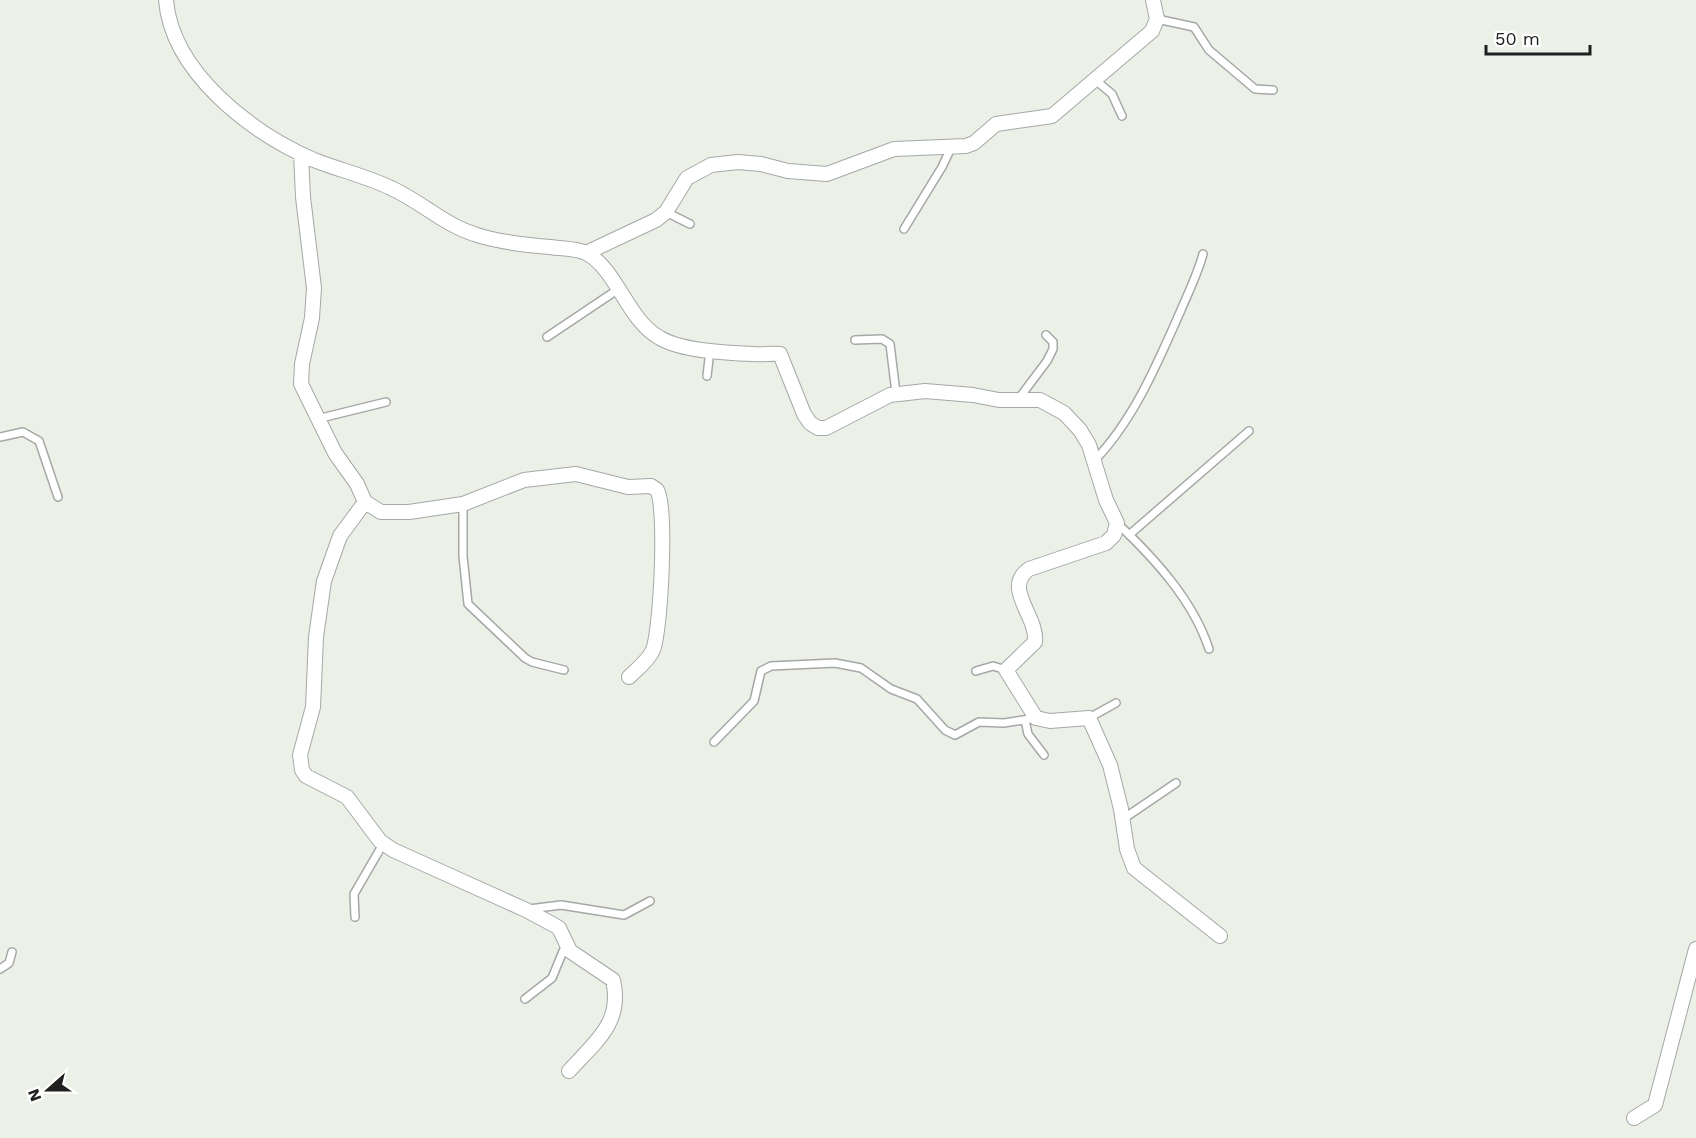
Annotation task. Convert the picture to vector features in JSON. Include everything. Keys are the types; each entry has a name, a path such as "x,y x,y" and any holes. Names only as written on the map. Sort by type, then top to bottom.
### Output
{"street":[{"path":"166,0 170,26 176,39 213,90 245,120 280,144 383,184 413,198 453,226 476,235 586,253 596,260 639,319 658,338 666,342 710,350 780,354 804,414 810,423 818,428 837,425 873,402 896,393 925,391 1017,401 1040,400 1064,413 1080,430 1117,523 1114,535 1106,543 1029,569 1020,577 1017,582 1018,590 1033,627 1035,642 1006,670 1030,719 1050,721 1089,718 1110,765 1123,819 1127,849 1134,868 1220,936"},
{"path":"586,253 640,230 666,212 687,178 711,165 738,162 761,164 788,171 827,174 894,149 951,148 974,143 996,124 1052,116 1152,31 1157,19 1153,0"},
{"path":"301,154 303,197 314,288 312,318 302,364 301,384 317,418 365,501 374,509 390,514 463,504 509,485 542,476 576,474 628,487 651,486 660,496 662,512 658,612 654,648 650,656 629,677"},
{"path":"365,501 340,536 324,581 316,637 313,707 300,755 302,770 306,776 346,797 383,844 526,910 559,928 570,951 606,973 613,980 615,1008 611,1023 569,1071"},
{"path":"1634,1118 1655,1106 1696,949"}],"lane":[{"path":"1157,19 1194,27 1209,50 1255,89 1273,90"},
{"path":"1094,79 1112,94 1122,116"},
{"path":"904,229 951,148"},
{"path":"666,212 690,224"},
{"path":"1094,461 1108,447 1141,395 1171,333 1203,254"},
{"path":"547,337 617,290"},
{"path":"1017,401 1052,353 1053,342 1046,335"},
{"path":"855,339 882,339 890,344 896,393"},
{"path":"707,376 710,350"},
{"path":"317,418 386,402"},
{"path":"1129,535 1249,431"},
{"path":"0,436 22,432 39,441 58,497"},
{"path":"463,504 465,588 470,607 525,658 564,670"},
{"path":"1117,523 1181,596 1202,629 1209,649"},
{"path":"714,742 754,701 761,671 771,666 835,663 861,668 891,689 917,699 945,730 955,735 979,722 1030,719 1028,734 1044,755"},
{"path":"976,671 993,666 1006,670"},
{"path":"1089,718 1116,703"},
{"path":"1123,819 1176,783"},
{"path":"355,916 354,894 383,844"},
{"path":"526,910 561,905 624,915 650,901"},
{"path":"525,999 552,978 566,944"},
{"path":"0,969 9,963 12,952"}]}
